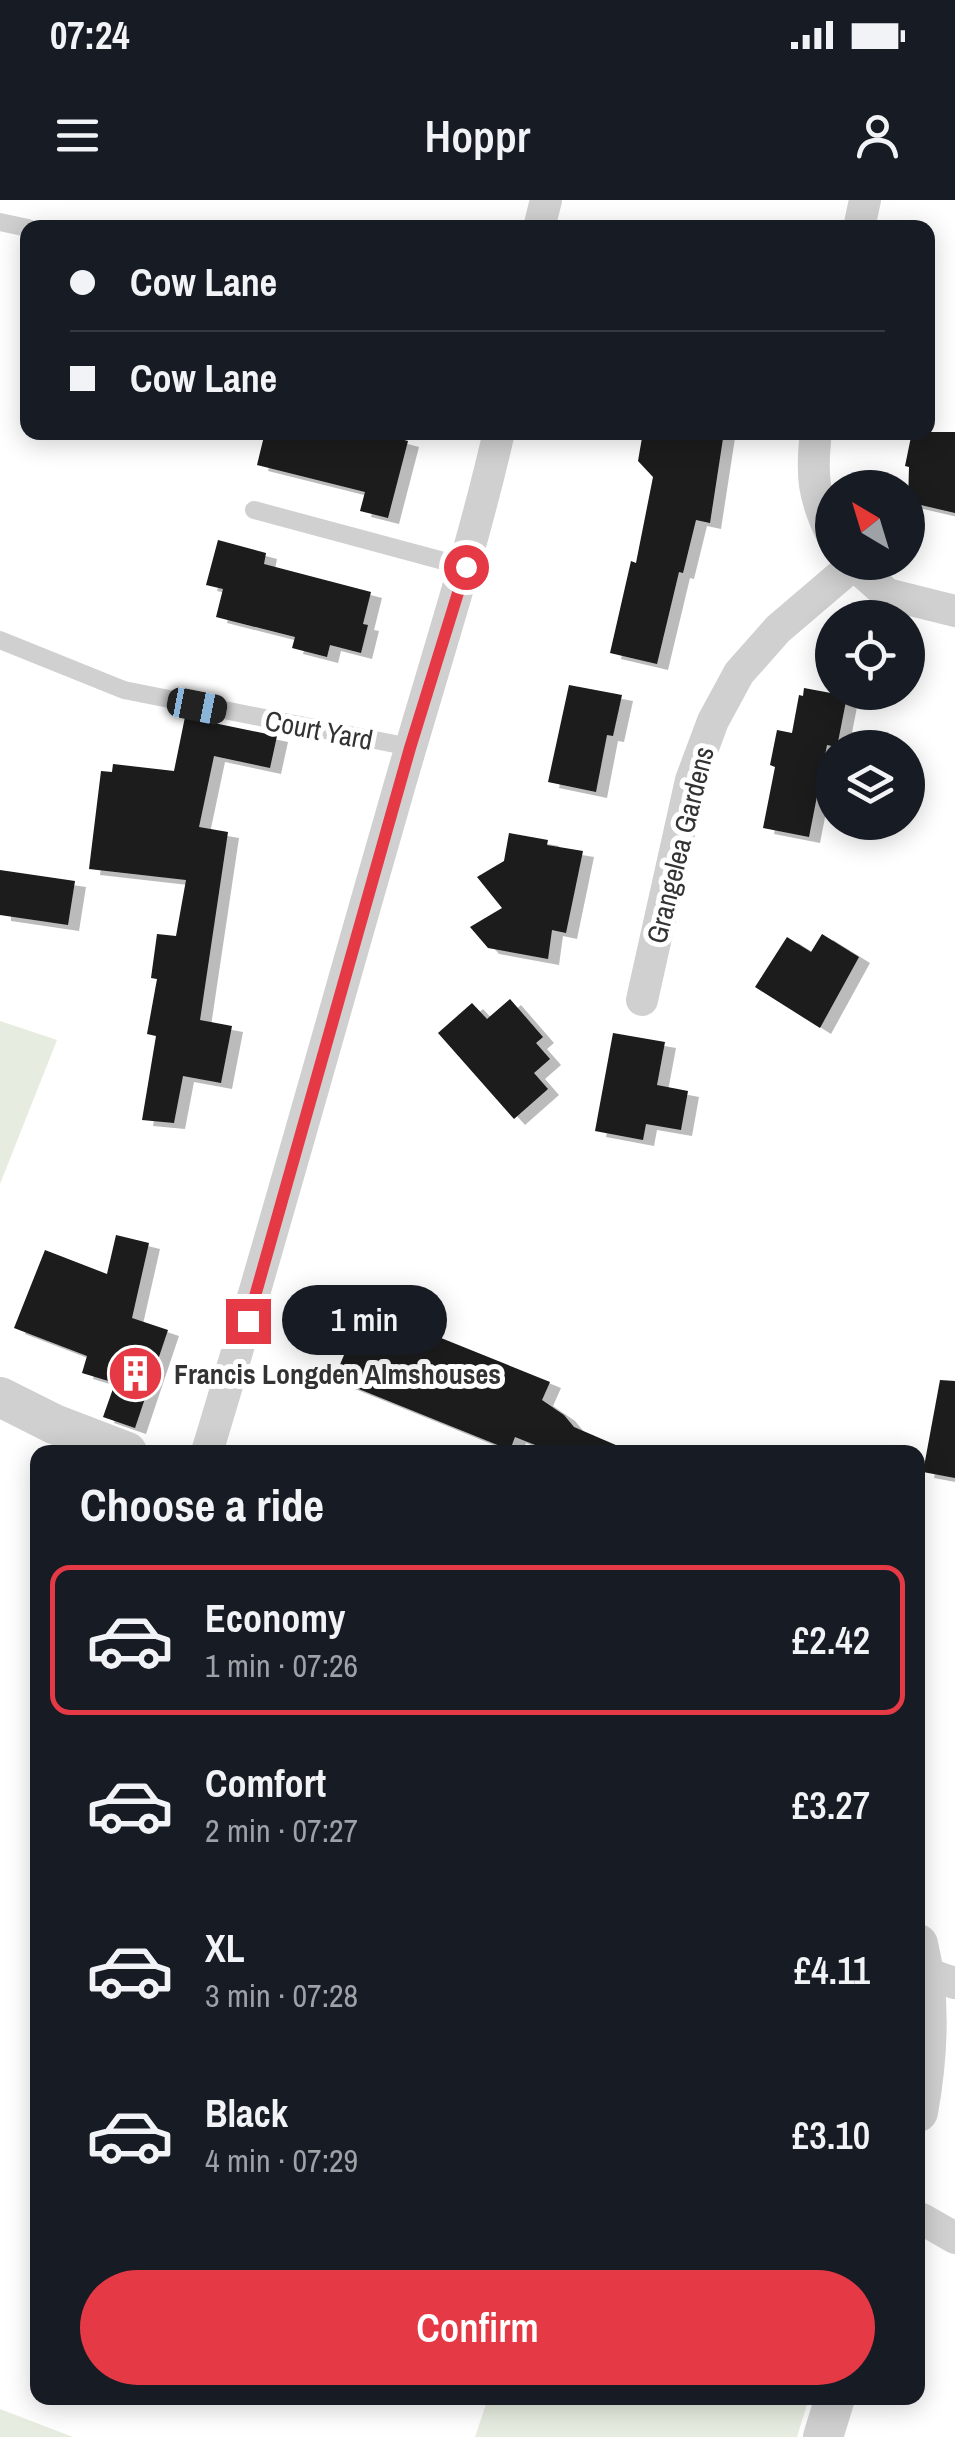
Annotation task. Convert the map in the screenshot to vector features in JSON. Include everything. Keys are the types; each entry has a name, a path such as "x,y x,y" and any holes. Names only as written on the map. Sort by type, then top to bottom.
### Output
{"street":[{"path":"210,1445 277,1223 410,748 466,567 497,440"},
{"path":"815,440 812,470 815,489"},
{"name":"Grangelea Gardens","path":"642,1000 692,780 713,721 739,673 778,630 834,580"},
{"path":"871,580 887,594 955,611"},
{"path":"0,1397 109,1445"},
{"path":"925,2040 932,1967"},
{"path":"925,2222 955,2238"},
{"path":"823,2437 832,2405"}],"lane":[{"path":"254,510 466,567"},
{"name":"Court Yard","path":"0,640 124,690 410,748"}],"shaded area":[{"path":"0,1021 57,1040 0,1184"},
{"path":"486,2405 807,2405 797,2437 475,2437"},
{"path":"0,2409 73,2437 0,2437"}],"building":[{"path":"935,432 955,432 955,513 925,506 925,470 905,466 910,440 935,440"},
{"path":"263,440 408,441 388,518 360,511 365,492 257,465"},
{"path":"642,440 723,440 710,523 696,520 657,664 610,653 631,561 636,563 653,477 638,461"},
{"path":"218,540 266,553 264,564 371,592 361,653 330,645 327,657 292,648 295,637 216,617 223,589 206,585"},
{"path":"569,685 622,695 613,736 607,735 596,792 548,782"},
{"path":"804,688 815,690 815,710 844,710 840,730 815,730 815,806 809,837 763,828 775,767 770,765 777,730 792,733 799,695 803,696"},
{"path":"185,717 277,736 270,768 214,756 199,827 228,832 200,1020 232,1026 221,1083 183,1076 174,1123 142,1120 156,1036 147,1034 157,979 151,978 157,934 176,936 186,880 89,869 101,771 112,772 113,764 174,771"},
{"path":"509,833 583,851 566,933 552,930 548,959 488,948 470,927 502,908 477,877 504,861"},
{"path":"0,870 75,881 68,925 0,915"},
{"path":"822,934 859,957 820,1028 755,987 787,937 811,952"},
{"path":"510,999 543,1037 536,1043 550,1059 534,1073 548,1089 514,1119 438,1033 472,1003 487,1019"},
{"path":"613,1033 665,1042 657,1085 688,1091 681,1130 646,1124 643,1140 595,1131"},
{"path":"116,1235 149,1243 132,1318 168,1330 135,1428 103,1417 115,1383 82,1373 87,1356 14,1328 45,1250 107,1274"},
{"path":"364,1307 550,1382 542,1400 574,1427 616,1445 535,1445 515,1437 512,1445 498,1445 334,1379"},
{"path":"940,1380 955,1381 955,1478 925,1472"}],"place":[{"name":"Francis Longden Almshouses","path":"135,1374"}],"route":[{"path":"248,1321 410,748 466,567"}]}
